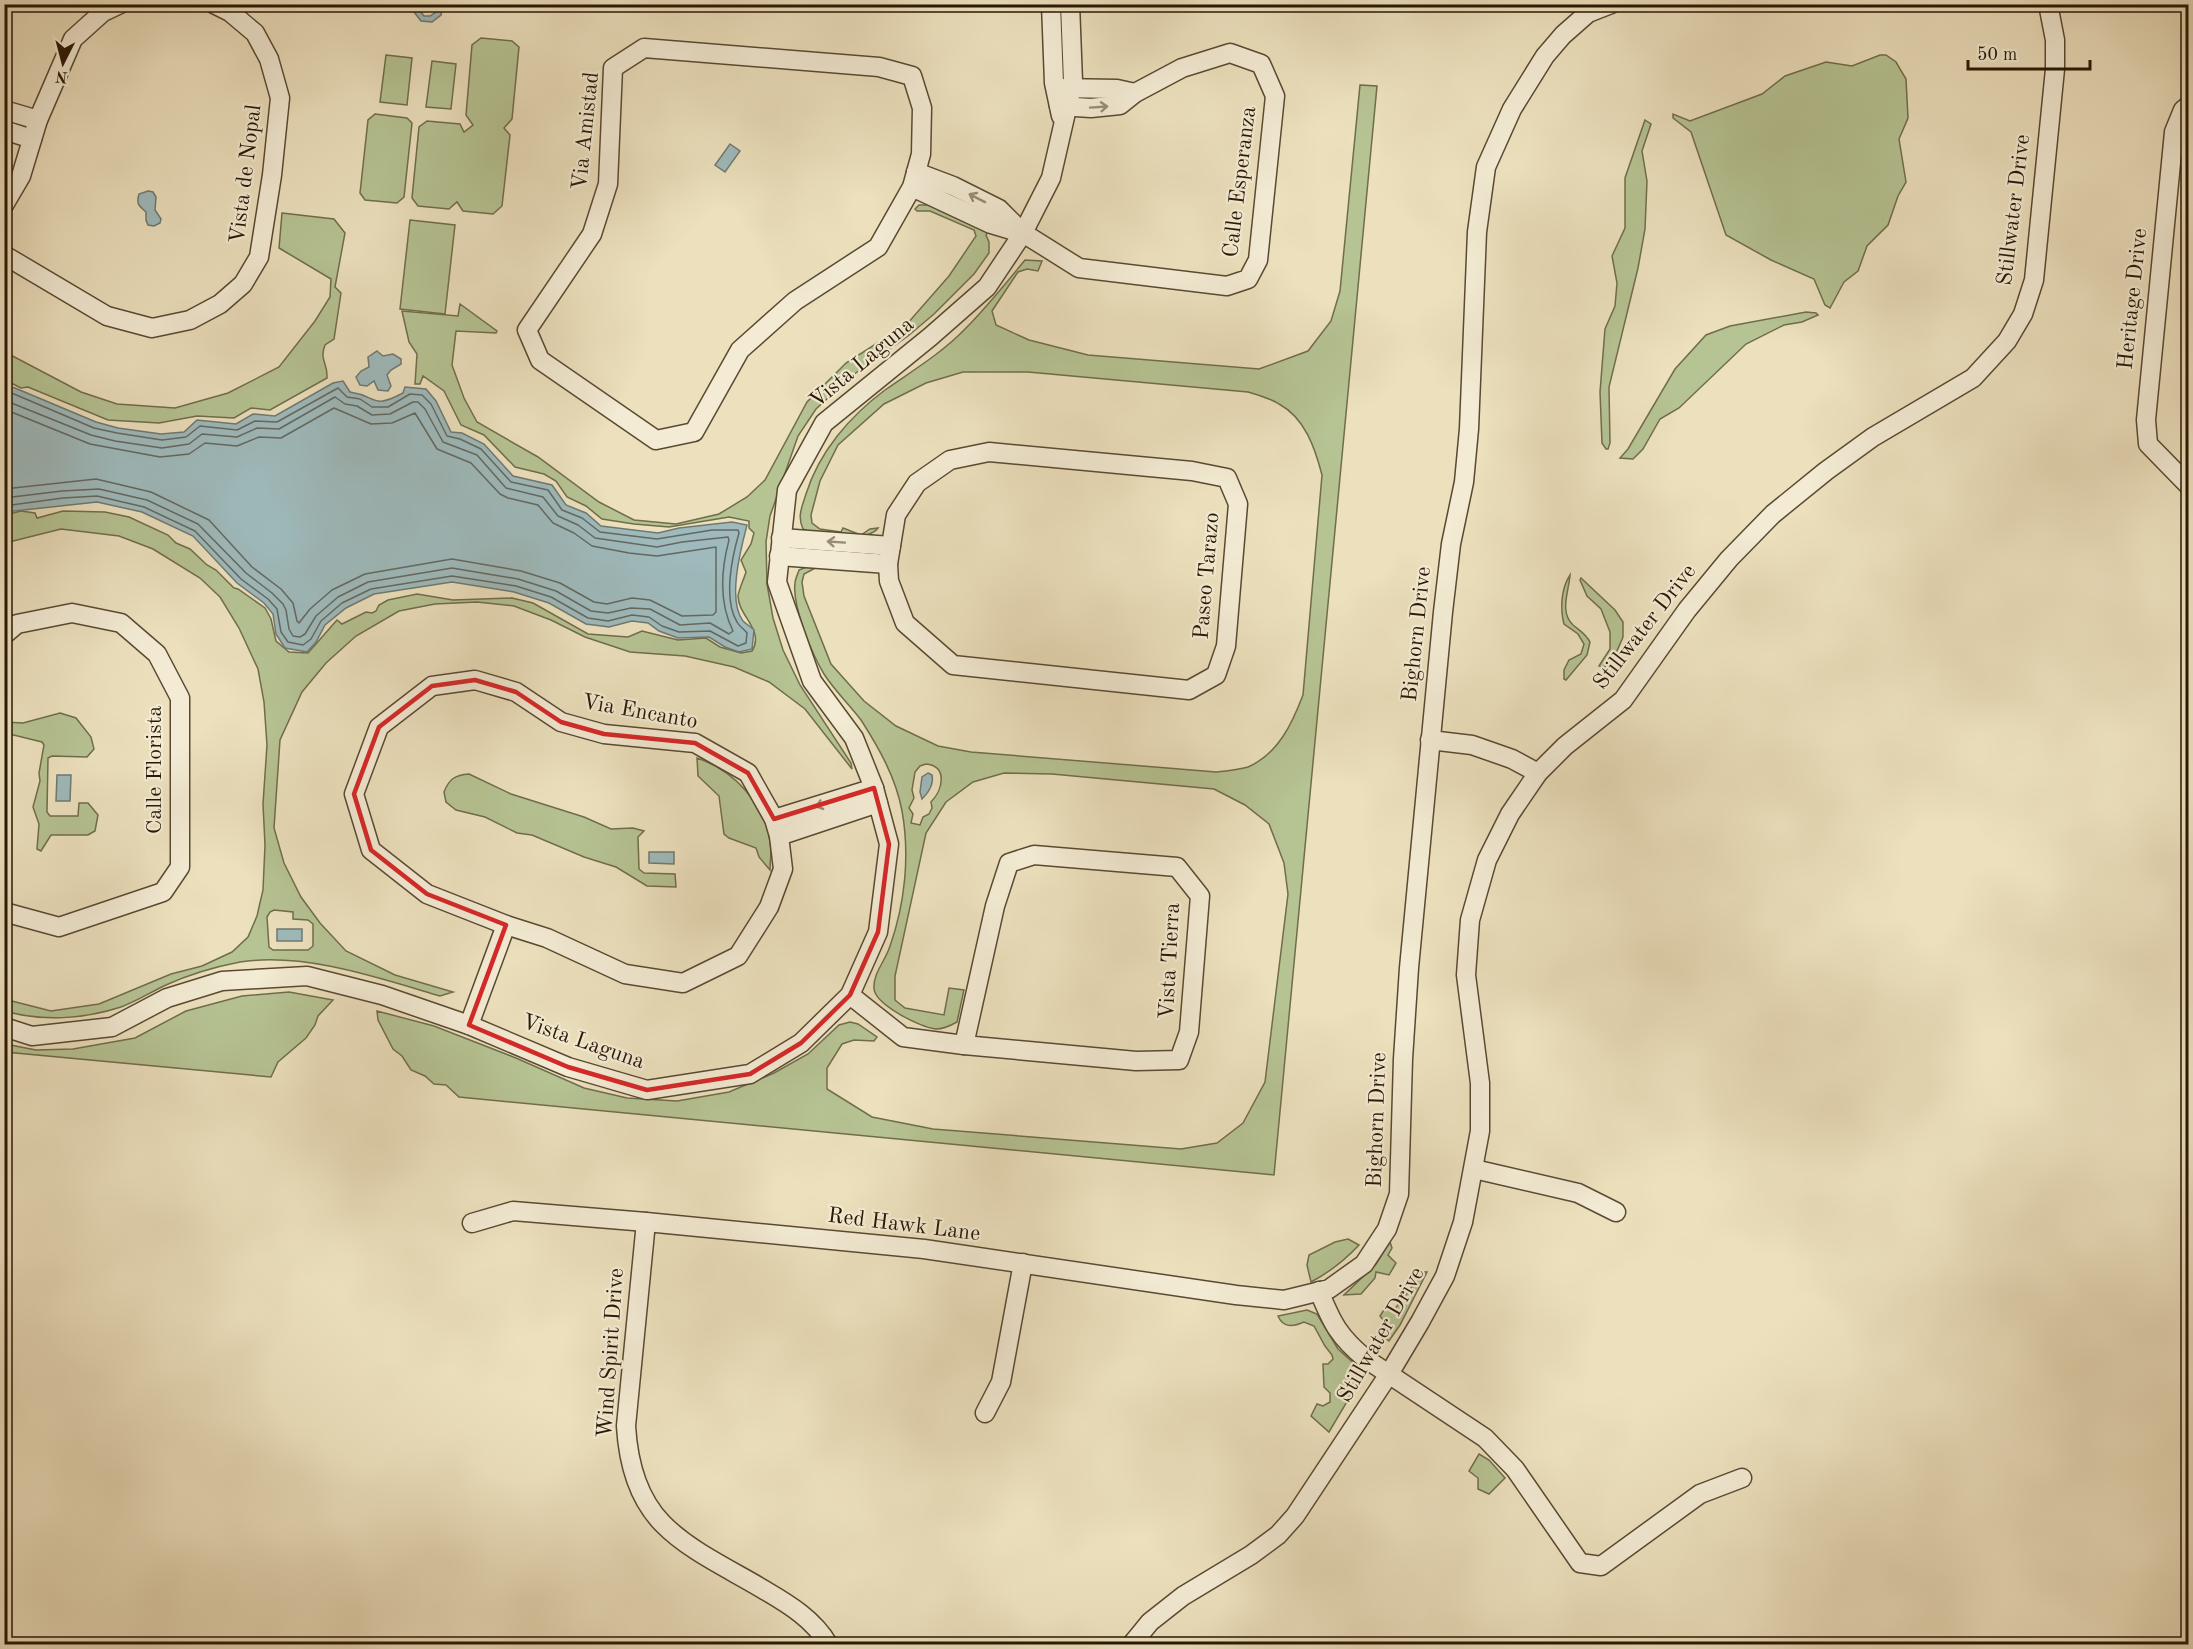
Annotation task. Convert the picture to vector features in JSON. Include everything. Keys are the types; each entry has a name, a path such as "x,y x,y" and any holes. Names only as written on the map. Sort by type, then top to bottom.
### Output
{"street":[{"path":"4,205 21,176 38,120 73,39 103,12 120,4"},
{"name":"Vista de Nopal","path":"4,255 107,316 152,328 190,320 220,303 243,284 259,257 272,175 280,98 269,59 255,33 230,12 214,4"},
{"name":"Vista Laguna","path":"1051,4 1052,38 1063,103"},
{"name":"Vista Laguna","path":"4,1027 33,1036 112,1027 167,998 222,981 307,976 382,995 469,1025 568,1067 647,1090 750,1074 801,1043 850,995 878,932 889,844 876,796 854,738 812,681 777,582 787,490 824,423 930,338 987,287 1023,233 1051,178 1063,103 1073,82 1070,4"},
{"name":"Stillwater Drive","path":"1132,1644 1150,1622 1183,1596 1251,1556 1278,1535 1295,1516 1389,1374 1444,1276 1463,1222 1480,1131 1480,1083 1466,975 1470,920 1487,860 1510,813 1538,773 1565,746 1623,700 1687,610 1729,559 1773,514 1873,437 1973,378 2007,341 2023,314 2034,280 2055,69 2055,40 2048,4"},
{"name":"Bighorn Drive","path":"1324,1290 1364,1264 1387,1229 1399,1194 1408,968 1451,544 1464,482 1469,429 1477,232 1486,167 1512,109 1545,56 1586,9 1609,5"},
{"path":"1052,38 1071,38"},
{"name":"Via Amistad","path":"644,48 879,67 912,76 922,108 921,154 914,179 878,247 795,301 740,350 694,432 656,440 540,360 527,330 592,234 608,184 613,68 644,48"},
{"name":"Calle Esperanza","path":"914,179 991,224 1023,233 1079,268 1227,286 1248,279 1258,260 1275,96 1261,64 1230,52 1182,68 1135,93 1117,89 1063,103"},
{"name":"Heritage Drive","path":"2188,106 2183,110 2174,132 2146,420 2148,444 2188,485"},
{"path":"4,110 38,120"},
{"path":"4,130 32,139"},
{"name":"Paseo Tarazo","path":"989,452 1192,471 1227,478 1238,504 1226,646 1216,675 1189,690 953,665 905,623 889,581 889,555 896,516 917,483 950,460 989,452"},
{"path":"780,547 889,555"},
{"name":"Calle Florista","path":"4,635 16,624 72,613 121,623 157,654 180,698 180,867 162,892 59,927 4,912"},
{"name":"Via Encanto","path":"475,680 516,692 561,722 604,734 695,743 748,773 777,828 783,869 769,908 738,956 684,983 625,974 547,938 506,925 427,894 371,850 354,794 379,727 432,686 475,680"},
{"path":"1430,740 1472,745 1512,759 1538,773"},
{"path":"777,828 876,796"},
{"name":"Vista Tierra","path":"850,995 903,1037 964,1045 1136,1061 1179,1060 1189,1032 1200,896 1177,867 1034,855 1009,863 995,906 964,1045"},
{"path":"469,1025 506,925"},
{"path":"1474,1169 1578,1193 1616,1212"},
{"name":"Red Hawk Lane","path":"472,1223 513,1211 924,1250 1284,1300 1324,1290"},
{"name":"Wind Spirit Drive","path":"646,1222 626,1426 628,1455 640,1490 662,1522 691,1546 793,1607 822,1634 828,1644"},
{"path":"985,1413 1000,1382 1023,1263"},
{"path":"1324,1290 1333,1326 1348,1345 1485,1438 1515,1469 1580,1563 1600,1566 1700,1494 1742,1478"}],"highlighted area":[{"path":"475,680 516,692 561,722 604,734 695,743 748,773 774,819 874,788 889,844 878,932 850,995 801,1043 750,1074 647,1090 568,1067 469,1025 506,925 427,894 371,850 354,794 379,727 432,686"}],"green space":[{"path":"481,38 512,41 519,47 512,119 504,128 510,135 502,206 493,214 463,211 457,202 449,209 418,206 412,198 419,127 427,121 460,124 464,132 473,125 466,115 472,45"},
{"path":"386,55 412,58 407,105 380,102"},
{"path":"1880,55 1886,55 1896,62 1906,79 1908,118 1899,139 1906,182 1898,196 1888,225 1867,246 1858,271 1844,282 1830,308 1825,305 1814,279 1771,260 1726,235 1691,132 1673,118 1673,114 1690,121 1762,94 1785,76 1826,62 1852,66"},
{"path":"432,61 456,64 451,109 426,107"},
{"path":"1360,85 1377,86 1274,1175 459,1097 446,1085 434,1084 425,1076 411,1070 402,1056 393,1049 378,1020 377,1011 434,1026 584,1088 627,1098 677,1101 729,1092 774,1073 808,1054 839,1025 850,1022 858,1024 877,1037 874,1041 854,1040 842,1044 827,1068 827,1089 872,1117 933,1129 1181,1149 1217,1143 1243,1123 1265,1082 1288,894 1284,863 1269,824 1245,805 1214,789 1052,774 1004,773 973,782 946,802 926,833 895,976 895,1000 905,1008 944,1015 949,988 964,990 957,1022 936,1029 910,1020 882,1001 874,988 874,982 895,930 905,879 906,845 899,799 891,775 874,741 861,720 828,680 814,655 800,617 795,581 799,570 809,566 819,566 804,574 802,582 804,596 831,664 864,701 896,726 938,746 971,752 1216,772 1248,767 1268,754 1283,737 1303,695 1322,475 1312,444 1302,425 1296,417 1279,404 1248,392 1028,372 963,372 926,383 884,404 838,445 820,481 811,515 812,523 820,529 841,532 843,528 861,535 870,529 878,528 872,533 854,537 831,536 803,529 800,516 806,494 819,464 827,449 848,423 872,400 956,338 1025,260 1042,261 1038,271 1027,269 1018,272 992,311 996,325 1029,340 1088,355 1259,369 1308,351 1331,321 1340,291","holes":["926,764 938,769 941,779 938,791 931,802 932,808 929,814 923,817 920,825 911,823 913,814 909,808 914,798 912,790 915,772 920,766"]},
{"path":"375,114 407,118 412,123 404,197 397,203 365,200 360,193 368,120"},
{"path":"1645,120 1651,124 1642,151 1647,181 1645,229 1638,268 1609,387 1610,443 1606,449 1602,443 1600,392 1605,329 1615,306 1617,283 1612,256 1625,228 1625,178"},
{"path":"919,205 935,205 988,232 986,235 989,242 989,253 974,274 934,314 908,336 853,375 816,409 798,436 770,516 766,542 767,584 773,618 783,650 800,685 851,763 852,769 805,709 769,682 734,667 685,656 630,652 585,637 551,620 514,606 477,602 435,604 399,611 356,636 326,663 302,692 280,740 274,828 284,863 301,897 320,923 346,951 395,975 453,992 440,996 341,968 264,960 240,962 202,971 166,985 121,1007 92,1014 48,1018 5,1011 4,999 51,1011 99,1004 171,974 202,966 232,952 248,937 257,916 263,890 265,845 263,804 267,745 264,702 258,669 239,628 220,597 200,578 153,549 119,536 61,529 5,543 5,515 21,511 35,513 37,518 63,511 105,512 129,517 168,535 176,543 190,549 234,588 265,608 271,619 276,641 289,652 308,653 337,620 342,624 366,612 376,611 379,605 388,600 417,594 453,600 512,598 533,603 588,634 628,637 642,631 678,640 706,638 720,647 741,653 752,651 755,636 739,603 738,596 746,572 741,560 751,544 754,533 749,528 749,521 729,517 669,527 602,519 586,506 567,497 556,481 544,474 515,467 484,435 461,425 444,391 423,376 420,384 415,384 417,354 409,342 402,311 458,316 460,304 497,331 496,333 456,331 452,365 464,398 477,422 538,457 599,502 634,520 676,524 719,514 747,497 765,480 807,402 846,363 907,324 949,276 976,236 974,230 930,211 915,209","holes":["274,910 293,912 293,919 308,920 313,924 313,946 308,950 273,950 269,947 267,917"]},
{"path":"282,213 334,219 345,233 335,287 341,293 334,339 325,345 323,350 327,378 270,410 251,408 234,418 197,416 159,423 108,420 28,387 21,388 5,380 5,352 81,392 117,404 175,408 228,393 279,367 315,321 330,297 331,279 279,248"},
{"path":"410,220 455,225 445,314 400,309"},
{"path":"1806,312 1818,315 1802,322 1784,325 1746,344 1679,408 1660,419 1643,449 1633,459 1620,458 1628,449 1675,369 1706,335 1730,326"},
{"path":"1570,575 1566,614 1573,625 1590,642 1587,655 1566,680 1564,670 1569,660 1581,654 1584,644 1578,634 1564,624 1563,593"},
{"path":"1581,578 1615,610 1623,622 1623,637 1616,653 1604,668 1599,666 1610,649 1610,632 1601,609 1587,596"},
{"path":"60,713 76,718 91,737 94,749 87,757 52,756 48,758 47,812 50,816 78,816 79,803 88,803 98,815 95,831 88,835 51,835 41,851 37,849 39,824 33,807 40,781 39,773 44,745 42,742 5,733 5,722 23,723"},
{"path":"697,758 710,763 735,780 754,801 767,828 771,849 770,870 759,857 756,848 724,834 719,796 698,776"},
{"path":"469,774 511,794 584,817 611,829 633,828 644,831 638,837 639,869 644,873 675,874 676,887 647,886 616,867 584,857 532,835 517,833 485,817 456,810 446,802 444,792 453,778"},
{"path":"289,992 333,1000 318,1016 306,1038 278,1062 271,1077 5,1052 5,1044 36,1050 73,1049 135,1038 186,1011 242,996"},
{"path":"1348,1239 1359,1245 1336,1266 1311,1282 1307,1265 1309,1255 1335,1242"},
{"path":"1390,1242 1392,1248 1388,1255 1396,1263 1389,1275 1376,1272 1375,1278 1361,1294 1344,1295 1376,1264"},
{"path":"1427,1272 1400,1325 1389,1341 1381,1335 1384,1321 1380,1316 1387,1305 1394,1310 1411,1288 1418,1273"},
{"path":"1307,1310 1317,1314 1338,1349 1357,1366 1361,1378 1329,1432 1311,1416 1317,1404 1323,1406 1330,1402 1330,1393 1324,1387 1323,1364 1328,1364 1333,1359 1332,1355 1314,1326 1304,1322 1296,1325 1286,1324 1278,1316"},
{"path":"1479,1454 1489,1460 1505,1478 1489,1494 1478,1489 1478,1478 1469,1471"}],"water":[{"path":"415,5 420,5 420,11 424,16 430,16 436,12 436,5 443,5 441,15 432,22 421,21 414,12"},
{"path":"730,144 740,151 725,172 715,165"},
{"path":"153,192 156,197 155,210 161,219 160,223 154,226 148,225 146,212 138,203 139,194"},
{"path":"377,351 383,356 393,354 401,359 401,364 387,375 391,386 388,391 378,390 374,381 367,386 360,385 356,377 369,367 368,357"},
{"path":"343,381 350,392 380,401 403,393 405,387 426,389 436,401 451,432 462,433 484,444 513,476 552,485 566,505 586,513 601,526 658,533 679,528 732,522 747,525 737,574 736,600 738,612 743,621 754,630 752,649 739,652 709,637 678,638 659,631 648,623 632,621 609,627 586,624 549,603 514,592 452,582 374,594 346,608 325,625 316,642 307,652 285,648 276,634 273,614 264,603 237,583 193,536 142,512 97,502 5,512 5,386 15,388 96,422 118,428 161,434 184,432 197,420 236,424 253,414 275,416 333,383"},
{"path":"928,773 932,775 932,782 922,799 920,792 922,777"},
{"path":"57,775 71,775 70,801 56,801"},
{"path":"649,852 674,852 674,864 649,863"},
{"path":"277,929 302,929 302,941 277,941"}]}
